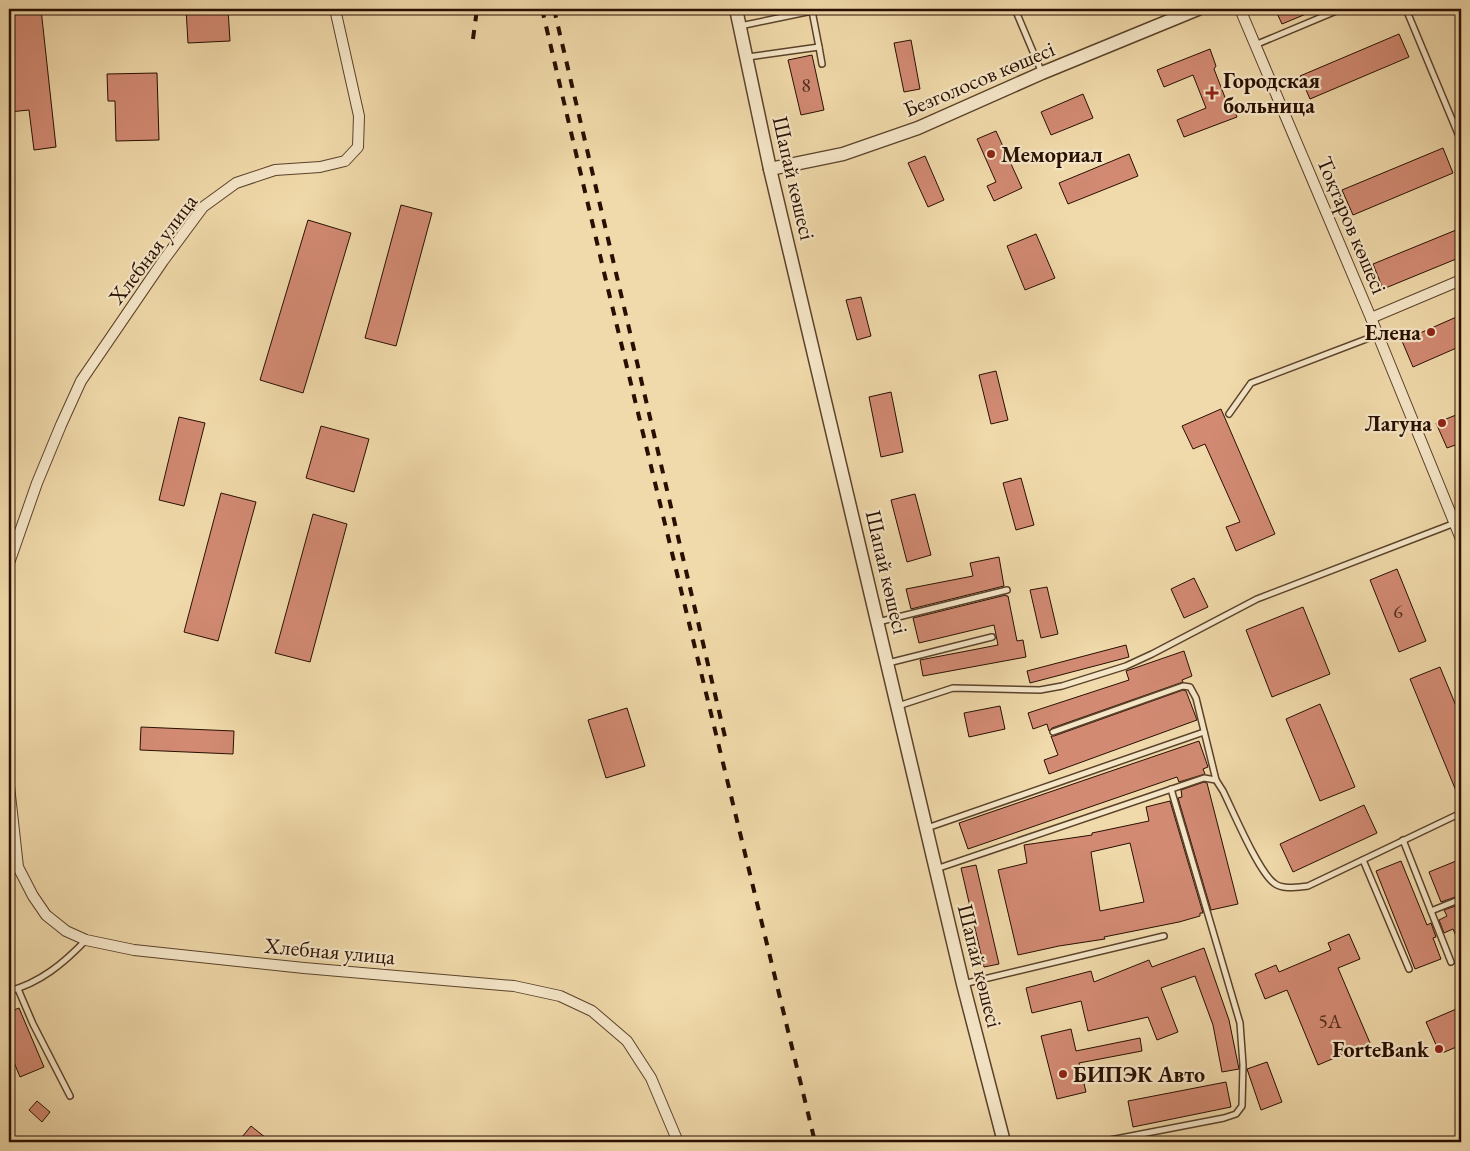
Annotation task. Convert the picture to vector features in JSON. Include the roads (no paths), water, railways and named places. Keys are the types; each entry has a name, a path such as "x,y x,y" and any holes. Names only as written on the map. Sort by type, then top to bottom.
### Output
{"street":[{"name":"Хлебная улица","path":"9,564 37,483 81,381 158,268 203,207 236,183 274,170 320,167 345,160 358,147 359,116 335,9"},
{"name":"Шапай көшесі","path":"736,9 748,57 770,169 963,984 1004,1142"},
{"name":"Безголосов көшесі","path":"770,169 843,154 918,128 1042,73 1198,9"},
{"name":"Тоқтаров көшесі","path":"1240,9 1371,318 1461,539"},
{"path":"1371,318 1461,280"},
{"name":"Хлебная улица","path":"9,786 18,867 46,916 66,931 86,940 134,950 275,965 514,986 560,996 592,1011 627,1041 651,1078 678,1142"}],"lane":[{"path":"1015,9 1042,73"},
{"path":"1256,45 1342,9"},
{"path":"1406,9 1461,141"},
{"path":"740,26 812,10 822,64"},
{"path":"748,57 819,48"},
{"path":"1229,414 1251,384 1377,334"},
{"path":"898,706 953,688 1047,689 1126,666 1257,599 1455,523"},
{"path":"878,622 1006,590"},
{"path":"888,663 992,637"},
{"path":"1053,732 1183,686 1190,687 1196,698 1216,780 1260,865 1274,884 1288,887 1308,886 1461,813"},
{"path":"927,828 1204,732"},
{"path":"936,870 1204,778 1216,780"},
{"path":"1100,1142 1224,1118 1236,1114 1242,1106 1244,1095 1240,1023 1171,789"},
{"path":"1403,840 1450,962"},
{"path":"1363,860 1409,969"},
{"path":"1431,911 1461,899"},
{"path":"963,984 1164,936"},
{"path":"9,991 48,974 86,940"},
{"path":"18,988 33,1024 70,1096"}],"railway":[{"path":"473,39 477,9"},
{"path":"542,9 815,1142"},
{"path":"554,9 726,741"}],"place":[{"name":"Городская больница","path":"1212,93"},
{"name":"Мемориал","path":"991,154"},
{"name":"Елена","path":"1431,332"},
{"name":"Лагуна","path":"1442,423"},
{"name":"ForteBank","path":"1439,1049"},
{"name":"БИПЭК Авто","path":"1063,1074"}]}
